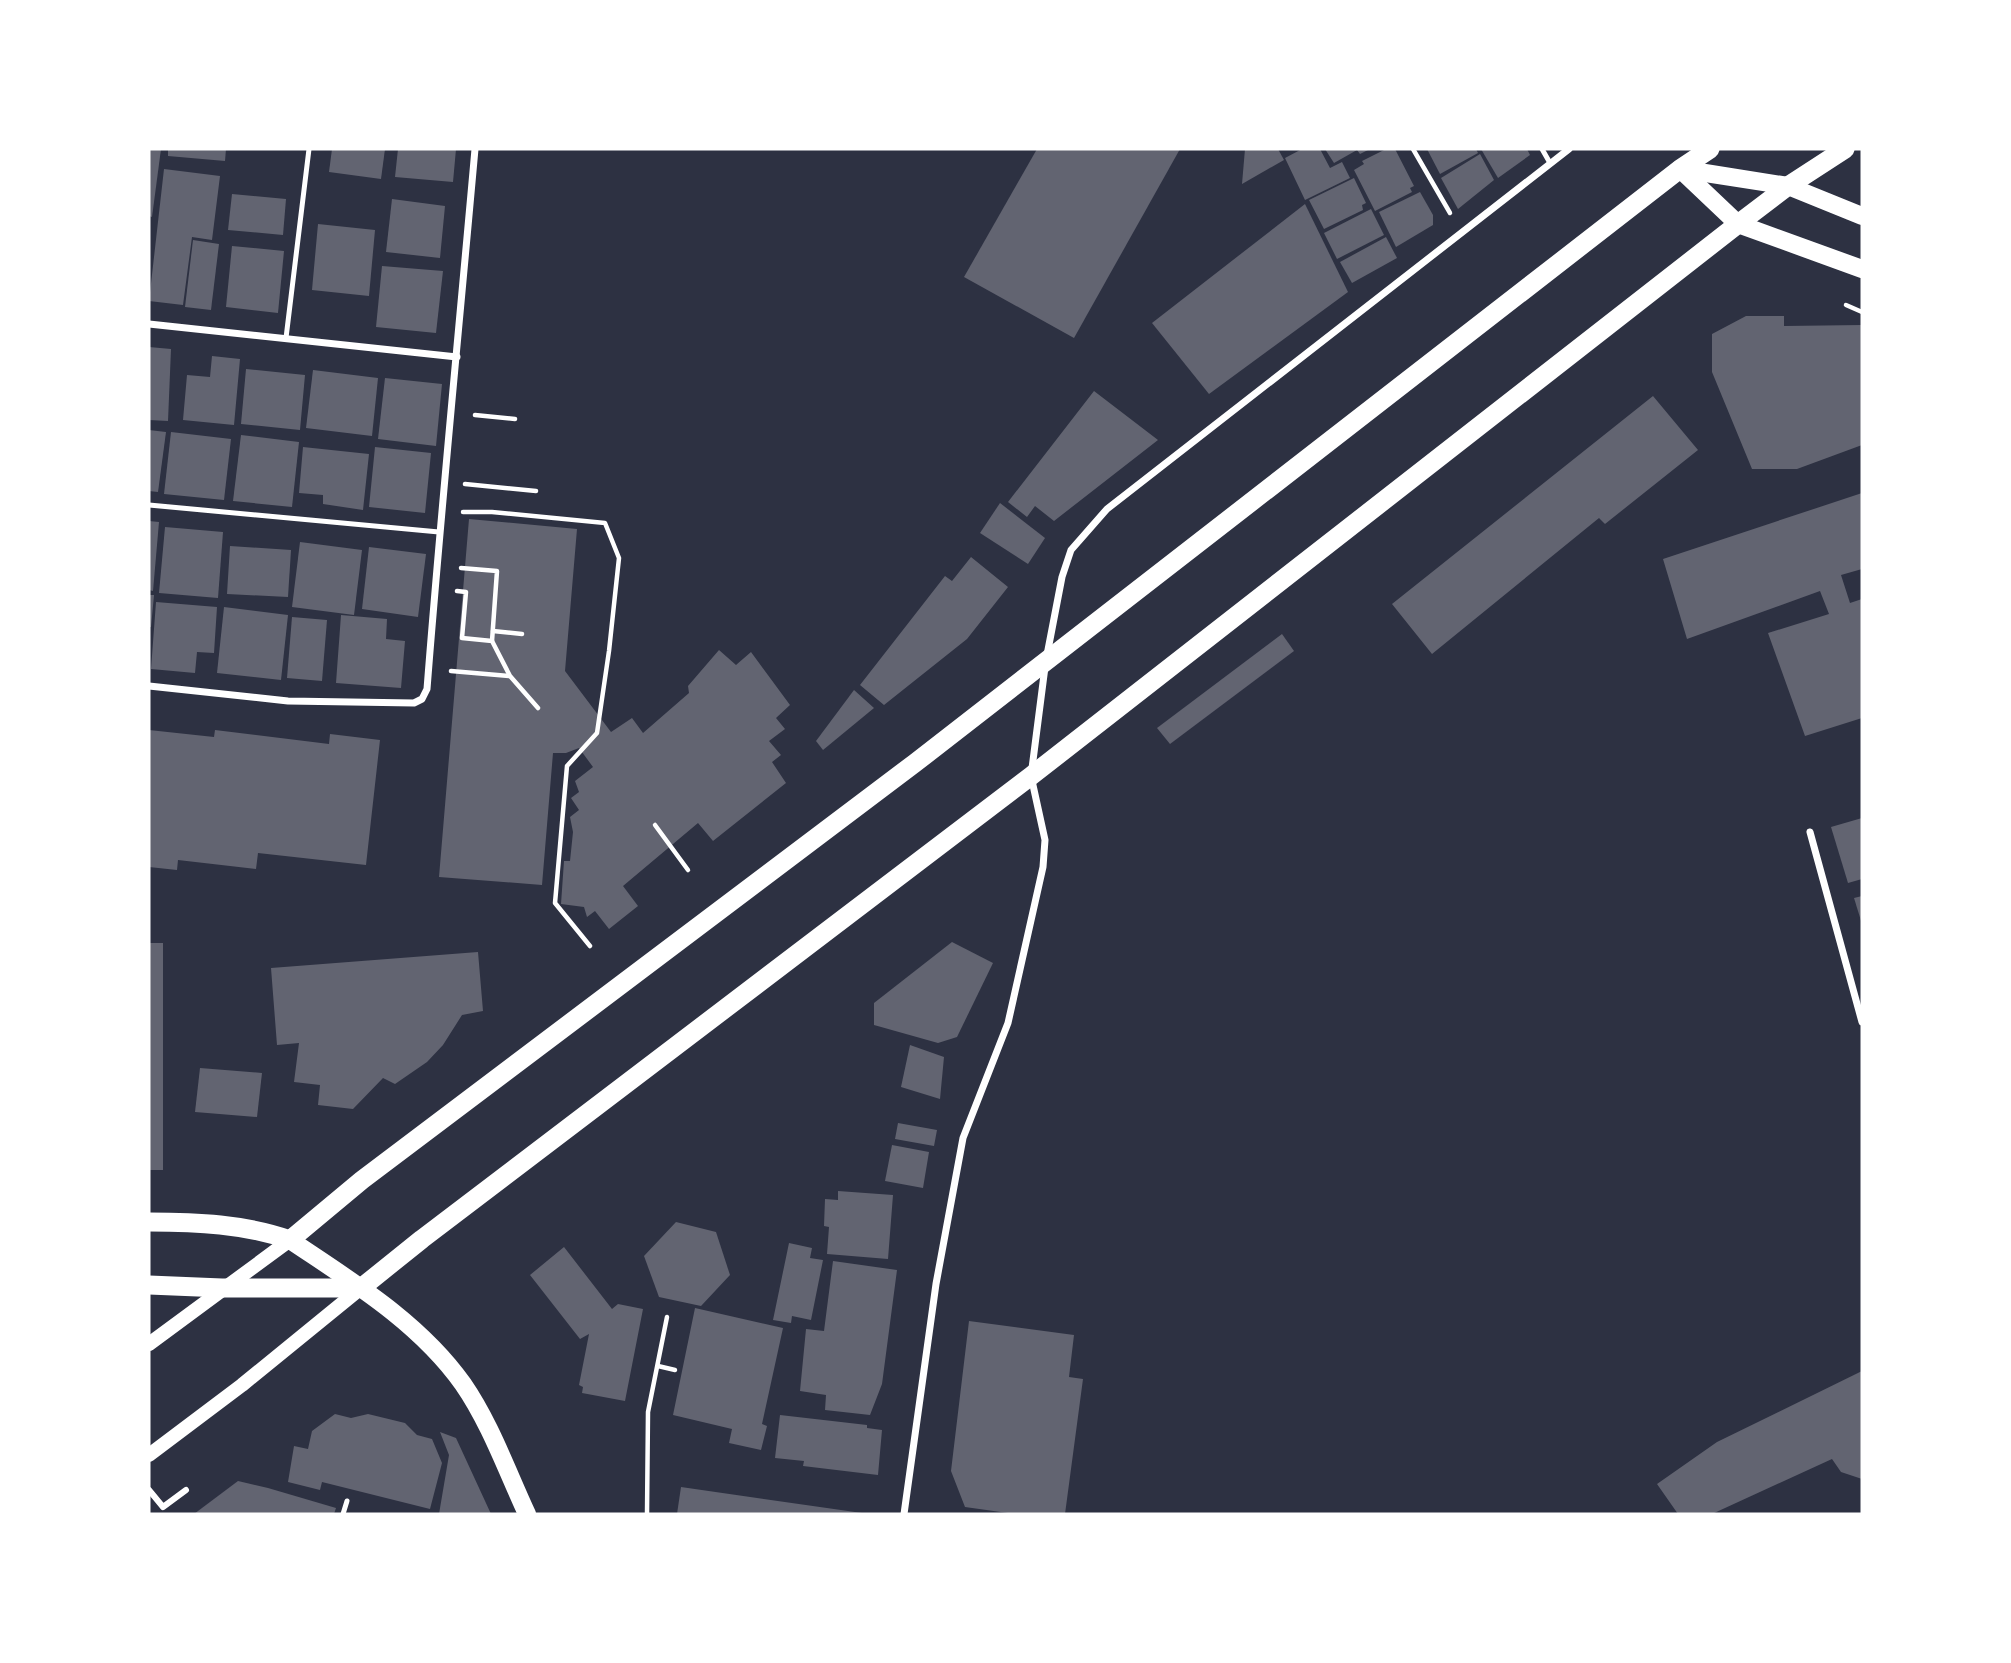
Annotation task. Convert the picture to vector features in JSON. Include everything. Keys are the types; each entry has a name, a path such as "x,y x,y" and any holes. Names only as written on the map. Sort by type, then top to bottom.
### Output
{"highway":[{"path":"149,1222 233,1226 269,1232 290,1240 362,1180 915,763 1680,169 1710,149"},
{"path":"149,1285 361,1288 1031,776 1738,224 1788,186 1845,149"}],"main road":[{"path":"1680,169 1788,186 1862,216"},
{"path":"1680,169 1738,224 1862,269"},
{"path":"149,1344 290,1240 361,1288 418,1334 445,1362 480,1412 527,1514"},
{"path":"149,1455 242,1385 361,1288"}],"street":[{"path":"149,686 288,701 414,703 422,699 427,689 475,149"},
{"path":"904,1514 936,1284 963,1138 1008,1023 1043,867 1045,840 1031,776 1046,660 1062,577 1071,550 1107,509 1569,149"},
{"path":"149,324 457,356"},
{"path":"1810,832 1862,1022"},
{"path":"149,1490 163,1507 186,1490"}],"lane":[{"path":"286,338 309,149"},
{"path":"1542,149 1550,163"},
{"path":"149,505 439,532"},
{"path":"343,1514 347,1501"}],"path":[{"path":"1413,149 1460,232"},
{"path":"1846,305 1862,312"},
{"path":"470,414 515,419"},
{"path":"464,484 536,491"},
{"path":"462,512 492,512 605,523 619,558 597,733 567,766 555,903 590,946"},
{"path":"457,568 497,572 492,641 510,676 538,708"},
{"path":"466,592 462,638 492,641"},
{"path":"493,631 522,634"},
{"path":"447,671 510,676"},
{"path":"654,825 688,870"},
{"path":"647,1514 649,1412 667,1317"},
{"path":"657,1366 675,1370"}],"building":[{"path":"149,149 161,149 152,217 149,216"},
{"path":"168,149 226,149 225,161 168,156"},
{"path":"332,149 385,149 381,179 329,172"},
{"path":"398,149 456,149 453,182 395,177"},
{"path":"1037,149 1180,149 1074,338 964,277"},
{"path":"1245,149 1278,149 1284,160 1242,184"},
{"path":"1302,149 1320,149 1330,168 1342,162 1350,178 1305,200 1285,158"},
{"path":"1325,149 1370,149 1360,154 1357,150 1334,163"},
{"path":"1386,149 1395,149 1414,186 1410,188 1412,192 1375,211 1354,170 1364,164 1362,161"},
{"path":"1427,149 1476,149 1478,153 1440,174"},
{"path":"1481,149 1527,149 1530,155 1498,178"},
{"path":"1480,154 1494,180 1458,209 1441,178"},
{"path":"164,169 220,176 212,240 192,237 183,305 149,301"},
{"path":"1354,178 1366,203 1362,205 1363,210 1324,229 1309,200"},
{"path":"1420,192 1433,215 1433,225 1396,247 1379,212"},
{"path":"232,194 286,199 283,235 228,230"},
{"path":"392,199 445,206 440,258 386,252"},
{"path":"1305,204 1348,292 1209,394 1152,323"},
{"path":"1371,209 1384,235 1337,259 1324,233"},
{"path":"318,224 375,230 369,296 312,290"},
{"path":"1386,237 1397,258 1352,283 1340,262"},
{"path":"193,240 219,244 211,310 185,307"},
{"path":"232,246 284,251 278,313 226,307"},
{"path":"382,266 443,271 436,333 376,327"},
{"path":"1746,316 1784,316 1784,326 1862,325 1862,445 1797,469 1752,469 1712,372 1712,334"},
{"path":"149,347 171,349 168,421 149,420"},
{"path":"212,356 240,359 234,425 183,420 187,375 210,377"},
{"path":"246,369 305,375 300,430 241,424"},
{"path":"313,370 378,378 372,436 306,428"},
{"path":"385,378 442,384 436,446 378,439"},
{"path":"1094,391 1158,440 1054,521 1035,506 1027,517 1008,502"},
{"path":"1653,396 1698,450 1605,524 1599,518 1432,654 1392,604"},
{"path":"149,430 166,432 158,492 149,491"},
{"path":"171,432 231,439 224,500 164,494"},
{"path":"241,435 299,442 292,507 233,501"},
{"path":"303,447 369,454 363,510 323,504 323,495 299,493"},
{"path":"375,447 431,453 425,513 369,507"},
{"path":"1862,493 1862,569 1841,575 1850,603 1862,599 1862,718 1805,736 1768,633 1829,614 1820,591 1687,639 1663,559"},
{"path":"1000,503 1045,538 1028,564 980,533"},
{"path":"469,519 577,529 565,671 611,732 632,718 643,733 689,693 688,686 719,650 736,665 751,652 790,705 776,718 785,729 769,741 781,755 772,762 786,783 713,841 698,823 623,886 638,906 609,929 595,911 587,917 584,907 561,904 564,861 570,861 573,832 570,817 579,810 571,798 579,792 575,781 593,767 579,748 566,753 553,753 542,885 439,877"},
{"path":"149,521 159,522 153,591 149,590"},
{"path":"165,527 223,532 218,598 159,593"},
{"path":"300,542 362,550 354,615 292,607"},
{"path":"230,546 291,550 288,597 227,594"},
{"path":"369,547 426,554 418,617 362,609"},
{"path":"971,557 1008,587 967,639 884,705 860,685 945,576 952,581"},
{"path":"149,595 154,595 151,627 149,627"},
{"path":"156,602 217,607 214,653 197,652 195,673 151,669"},
{"path":"224,607 288,615 281,680 217,673"},
{"path":"341,615 387,619 386,639 405,641 401,688 336,683"},
{"path":"292,617 327,620 322,681 287,678"},
{"path":"1282,634 1294,651 1170,744 1157,728"},
{"path":"854,690 874,708 823,750 816,741"},
{"path":"149,730 214,737 215,730 329,744 330,734 380,740 366,865 258,853 256,869 178,860 177,870 149,867"},
{"path":"1862,818 1862,879 1848,883 1831,827"},
{"path":"1862,896 1862,924 1854,898"},
{"path":"952,942 993,963 957,1037 938,1043 874,1025 874,1003"},
{"path":"149,943 163,943 163,1170 149,1170"},
{"path":"478,952 483,1011 462,1015 443,1045 427,1062 395,1084 383,1078 353,1109 318,1105 320,1085 294,1082 299,1043 277,1045 271,968"},
{"path":"910,1045 944,1057 940,1099 901,1087"},
{"path":"200,1068 262,1073 257,1117 195,1112"},
{"path":"898,1123 937,1130 934,1146 895,1139"},
{"path":"892,1145 929,1152 923,1188 885,1181"},
{"path":"838,1191 893,1195 888,1259 827,1254 829,1227 824,1226 825,1199 838,1200"},
{"path":"676,1222 716,1232 730,1275 701,1306 659,1297 644,1256"},
{"path":"789,1243 812,1248 810,1258 823,1260 811,1320 792,1316 791,1323 773,1320"},
{"path":"564,1247 612,1309 618,1304 643,1309 625,1401 582,1393 583,1387 579,1385 589,1334 580,1339 530,1275"},
{"path":"833,1261 897,1270 882,1384 870,1415 825,1410 826,1395 800,1391 806,1329 824,1331"},
{"path":"695,1308 783,1328 762,1424 767,1426 761,1450 729,1443 732,1429 673,1415"},
{"path":"969,1321 1074,1335 1069,1377 1083,1379 1065,1514 1015,1514 965,1507 951,1471"},
{"path":"1862,1371 1862,1479 1841,1472 1832,1459 1712,1514 1678,1514 1657,1484 1717,1442"},
{"path":"335,1414 351,1418 368,1414 405,1423 417,1435 432,1439 442,1463 430,1509 322,1482 320,1490 288,1482 294,1446 308,1449 312,1431"},
{"path":"780,1415 867,1425 867,1428 882,1430 878,1475 803,1466 804,1461 775,1458"},
{"path":"440,1432 456,1438 491,1514 439,1514 449,1455"},
{"path":"238,1481 336,1508 334,1514 194,1514"},
{"path":"681,1487 862,1513 862,1514 677,1514"}]}
